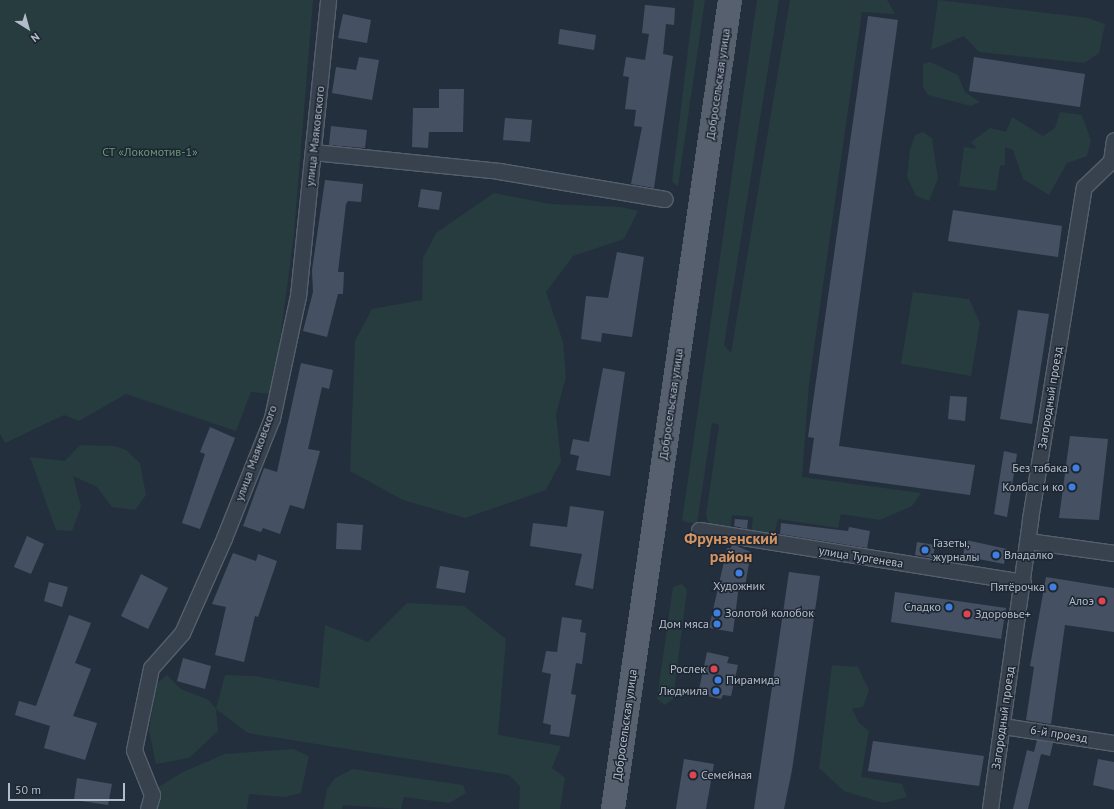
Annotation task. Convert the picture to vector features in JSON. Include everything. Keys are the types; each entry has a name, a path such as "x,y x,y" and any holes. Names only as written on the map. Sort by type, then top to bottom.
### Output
{"main road":[{"name":"Добросельская улица","path":"613,809 730,0"}],"street":[{"name":"улица Маяковского","path":"148,809 152,795 134,750 151,668 182,632 224,538 272,418 298,296 328,0"},
{"name":"Загородный проезд","path":"990,809 1004,726 1028,540 1084,187 1111,161 1114,140"},
{"path":"313,152 499,171 665,198"},
{"name":"улица Тургенева","path":"699,530 838,554 1022,582"},
{"path":"1028,540 1114,553"},
{"name":"6-й проезд","path":"1004,726 1114,743"}],"green space":[{"name":"СТ «Локомотив-1»","path":"0,0 313,0 294,234 273,394 251,392 236,431 126,394 79,421 64,415 5,443 0,433"},
{"path":"694,0 705,0 678,186 672,182"},
{"path":"757,0 779,0 724,345 731,353 790,0 887,0 895,14 862,12 809,384 802,477 921,493 912,506 880,520 841,514 838,528 778,519 774,536 751,533 753,517 732,515 730,531 709,526 706,515 719,425 712,423 697,524 682,521"},
{"path":"938,0 1088,18 1105,24 1099,53 1084,63 979,52 964,36 931,50"},
{"path":"930,62 958,75 965,92 980,102 971,106 928,95 923,87 923,64"},
{"path":"1060,112 1082,115 1091,141 1087,156 1067,163 1049,195 1023,179 1013,150 1005,147 1005,165 1000,166 996,191 959,186 964,147 977,149 971,142 990,128 1006,132 1012,117 1043,136 1055,128"},
{"path":"923,132 932,138 938,179 929,201 916,196 907,177 910,150 915,135"},
{"path":"494,193 550,204 621,207 638,211 624,239 573,256 546,292 563,342 566,377 556,414 561,461 546,490 465,518 403,500 350,471 355,341 372,309 422,300 423,258 436,233"},
{"path":"913,292 969,299 980,323 971,376 901,364"},
{"path":"80,445 114,446 126,450 140,463 146,495 135,510 112,507 97,487 73,476 81,507 72,531 56,530 30,457 65,461"},
{"path":"682,584 687,590 673,699 665,705 657,699 673,587"},
{"path":"407,603 464,606 506,639 498,735 561,746 552,768 565,778 560,809 519,809 520,786 509,775 248,733 216,709 225,675 255,676 319,688 325,625 368,642"},
{"path":"832,665 858,667 869,690 863,707 852,709 859,723 869,731 861,777 902,784 907,797 883,803 844,791 819,768"},
{"path":"167,675 181,689 209,700 216,709 218,731 189,758 156,764 149,731 156,684"},
{"path":"293,749 309,756 301,793 285,797 249,794 247,809 156,809 158,787 185,771 225,754"},
{"path":"353,769 463,785 466,793 449,803 404,797 401,809 343,805 342,809 323,809 327,789 335,778"}],"building":[{"path":"645,5 675,8 674,25 666,24 663,54 673,56 654,188 631,184 642,127 634,126 636,110 625,109 629,77 623,76 626,57 645,60 649,34 642,33"},
{"path":"343,14 371,20 367,43 338,38"},
{"path":"868,16 898,20 839,446 975,465 970,495 809,473 814,438 808,437"},
{"path":"560,29 596,35 594,50 558,44"},
{"path":"359,57 379,60 372,100 332,93 336,67 356,70"},
{"path":"974,57 1085,74 1080,107 969,91"},
{"path":"439,89 464,89 463,132 429,132 428,148 412,147 413,108 439,108"},
{"path":"505,118 532,120 530,142 503,140"},
{"path":"331,126 367,130 365,148 329,145"},
{"path":"325,180 363,184 361,202 348,201 346,204 338,272 344,272 343,294 338,294 327,337 303,331 313,292 312,270"},
{"path":"421,189 442,192 439,210 418,207"},
{"path":"953,210 1062,226 1058,257 948,241"},
{"path":"617,252 644,257 632,337 602,333 601,342 581,339 586,296 608,298"},
{"path":"1018,310 1049,314 1032,424 1000,419"},
{"path":"301,363 333,370 329,389 322,387 308,449 320,451 304,509 290,505 280,534 263,528 261,532 243,526 264,468 277,472"},
{"path":"603,368 625,372 610,476 576,470 579,456 570,454 573,439 589,442"},
{"path":"950,396 967,397 965,421 948,419"},
{"path":"210,427 235,438 200,529 182,523 205,454 200,452"},
{"path":"1070,436 1108,439 1099,520 1059,518"},
{"path":"1004,451 1017,454 1007,517 994,514"},
{"path":"570,506 604,511 593,589 575,585 582,554 530,546 533,523 567,527"},
{"path":"735,519 748,520 747,529 734,526"},
{"path":"337,523 363,525 361,550 336,549"},
{"path":"781,523 848,531 849,527 870,531 867,548 780,534"},
{"path":"27,536 44,544 31,574 14,567"},
{"path":"966,540 1007,549 1004,564 963,556"},
{"name":"Газеты, журналы","path":"917,542 935,545 933,558 915,555"},
{"path":"732,544 751,552 745,586 739,585 733,632 709,628 727,548 731,548"},
{"path":"233,553 256,561 258,554 277,561 258,617 255,616 244,662 215,655 226,607 212,604"},
{"path":"440,566 469,571 465,593 436,588"},
{"path":"789,572 820,576 792,770 784,809 754,809"},
{"path":"141,574 168,588 148,629 121,616"},
{"path":"1046,577 1114,588 1114,632 1065,625 1051,724 1026,720 1034,667 1030,666"},
{"path":"49,582 68,587 62,607 44,601"},
{"path":"895,592 1006,608 1001,639 891,622"},
{"path":"69,615 91,623 75,663 91,669 73,716 97,723 85,760 44,748 50,726 15,715 19,701 36,706"},
{"path":"562,617 582,620 580,632 586,633 582,664 576,663 571,694 576,695 569,737 550,734 551,725 543,723 551,674 542,672 546,651 557,652"},
{"name":"Пирамида","path":"707,652 729,657 727,663 738,665 731,696 723,695 721,699 698,694"},
{"path":"183,658 211,666 205,689 177,681"},
{"path":"1037,740 1053,743 1050,756 1041,754 1028,809 1013,809 1027,750 1034,752"},
{"path":"873,741 984,756 979,786 868,771"},
{"path":"684,759 714,764 706,809 676,809"},
{"path":"1098,759 1114,762 1114,790 1093,785"},
{"path":"77,778 112,784 108,805 74,800"}],"place":[{"name":"Без табака","path":"1076,468"},
{"name":"Колбас и ко","path":"1072,487"},
{"name":"Газеты, журналы","path":"925,550"},
{"name":"Владалко","path":"996,555"},
{"name":"Художник","path":"739,573"},
{"name":"Пятёрочка","path":"1053,587"},
{"name":"Алоэ","path":"1102,601"},
{"name":"Сладко","path":"949,607"},
{"name":"Золотой колобок","path":"717,613"},
{"name":"Здоровье+","path":"967,614"},
{"name":"Дом мяса","path":"717,624"},
{"name":"Рослек","path":"714,669"},
{"name":"Пирамида","path":"718,680"},
{"name":"Людмила","path":"716,691"},
{"name":"Семейная","path":"693,775"}],"district":[{"name":"Фрунзенский район","path":"731,547"}]}
